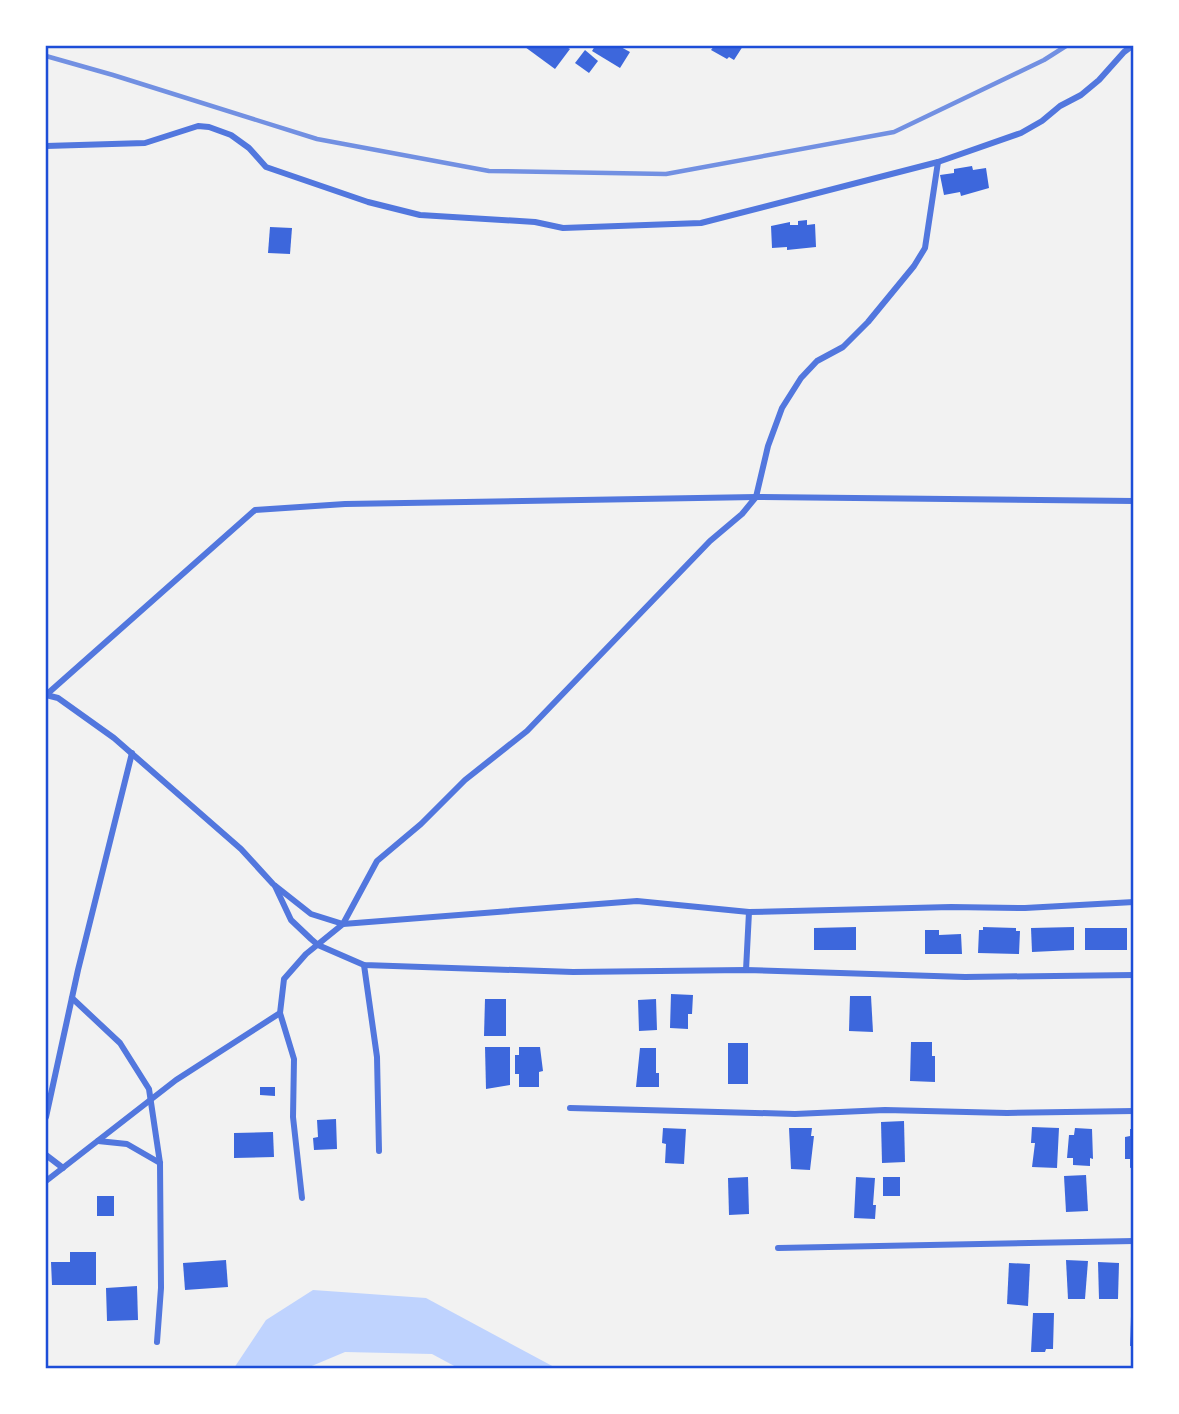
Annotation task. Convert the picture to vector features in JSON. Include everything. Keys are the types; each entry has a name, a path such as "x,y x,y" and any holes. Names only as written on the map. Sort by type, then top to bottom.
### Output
{"street":[{"path":"46,146 145,143 198,127 209,127 231,135 249,148 266,167 368,202 421,215 521,221 563,228 701,223 938,162 1021,133 1081,95 1132,46"},
{"path":"302,1198 293,1117 294,1059 280,1013 284,979 306,954 343,924 377,861 421,824 465,780 527,731 710,541 742,514 756,497 768,446 782,408 801,378 817,361 844,347 914,266 925,248 938,162"},
{"path":"1133,502 756,497 345,503 255,509 46,695 58,698 132,753 241,849 273,884 311,914 343,924 637,901 749,912 1025,908 1133,902"},
{"path":"46,1117 132,753"},
{"path":"273,884 291,920 318,945 364,965 560,972 746,971 965,977 1133,975"},
{"path":"746,971 749,912"},
{"path":"364,965 377,1057 379,1152"},
{"path":"72,998 120,1043 149,1089 160,1163 161,1288 157,1342"},
{"path":"46,1181 176,1080 280,1013"},
{"path":"570,1108 782,1114 885,1110 1007,1113 1133,1111"},
{"path":"98,1141 127,1144 160,1163"},
{"path":"46,1155 63,1168"},
{"path":"778,1248 1133,1241"}],"water":[{"path":"313,1290 426,1298 556,1368 458,1368 432,1354 345,1352 307,1368 234,1368 266,1320"}],"building":[{"path":"526,46 565,46 570,49 555,69"},
{"path":"595,46 619,46 630,52 620,68 592,51"},
{"path":"714,46 743,46 734,60 711,50"},
{"path":"585,50 598,61 589,73 575,63"},
{"path":"972,166 973,170 986,168 989,188 961,196 960,192 944,195 940,175"},
{"path":"807,220 807,225 815,224 816,247 787,250 787,247 772,248 771,226 790,222 790,225 798,225 798,221"},
{"path":"270,227 292,228 290,254 268,253"},
{"path":"856,927 856,950 814,950 814,928"},
{"path":"983,927 1016,928 1016,931 1020,931 1019,954 978,953 979,930 983,930"},
{"path":"1074,927 1074,950 1032,952 1031,928"},
{"path":"1085,928 1127,928 1127,950 1085,950"},
{"path":"925,930 939,930 939,935 961,934 962,954 925,954"},
{"path":"671,994 693,995 692,1014 688,1014 688,1029 670,1028"},
{"path":"850,996 871,996 873,1032 849,1031"},
{"path":"485,999 506,999 506,1036 484,1036"},
{"path":"656,999 657,1030 639,1031 638,1000"},
{"path":"911,1042 932,1042 935,1082 910,1081"},
{"path":"728,1043 748,1043 748,1084 728,1084"},
{"path":"485,1047 510,1047 510,1085 486,1089"},
{"path":"519,1047 540,1047 543,1071 539,1072 539,1087 519,1087 519,1074 515,1074 515,1055 519,1055"},
{"path":"640,1048 656,1048 659,1087 636,1087"},
{"path":"260,1087 275,1087 275,1096 260,1095"},
{"path":"336,1119 337,1149 314,1150 313,1138 318,1137 317,1120"},
{"path":"904,1121 905,1162 882,1163 881,1122"},
{"path":"1032,1127 1059,1128 1057,1168 1032,1167 1035,1143 1031,1143"},
{"path":"663,1128 686,1129 684,1164 665,1163"},
{"path":"789,1128 812,1128 811,1136 814,1136 810,1170 791,1169"},
{"path":"1075,1128 1092,1129 1093,1159 1090,1158 1090,1166 1073,1165 1073,1158 1067,1158 1069,1135 1074,1135"},
{"path":"1130,1129 1134,1129 1134,1167 1130,1168 1130,1159 1125,1159 1125,1137 1130,1136"},
{"path":"273,1132 274,1157 234,1158 234,1133"},
{"path":"1086,1175 1088,1211 1066,1212 1064,1176"},
{"path":"748,1177 749,1214 729,1215 728,1178"},
{"path":"856,1177 875,1178 875,1219 854,1218"},
{"path":"883,1177 900,1177 900,1196 883,1196"},
{"path":"97,1196 114,1196 114,1216 97,1216"},
{"path":"70,1252 96,1252 96,1285 52,1285 51,1262 70,1262"},
{"path":"226,1260 228,1287 185,1290 183,1263"},
{"path":"1066,1260 1088,1261 1085,1299 1068,1299"},
{"path":"1098,1262 1119,1263 1118,1299 1099,1299"},
{"path":"1009,1263 1030,1264 1028,1306 1007,1304"},
{"path":"137,1286 138,1320 107,1321 106,1288"},
{"path":"1033,1313 1054,1313 1053,1349 1031,1352"},
{"path":"1131,1317 1134,1317 1134,1346 1130,1346"}],"railway":[{"path":"46,56 317,139 489,171 666,174 894,132 1044,60 1066,46"}]}
